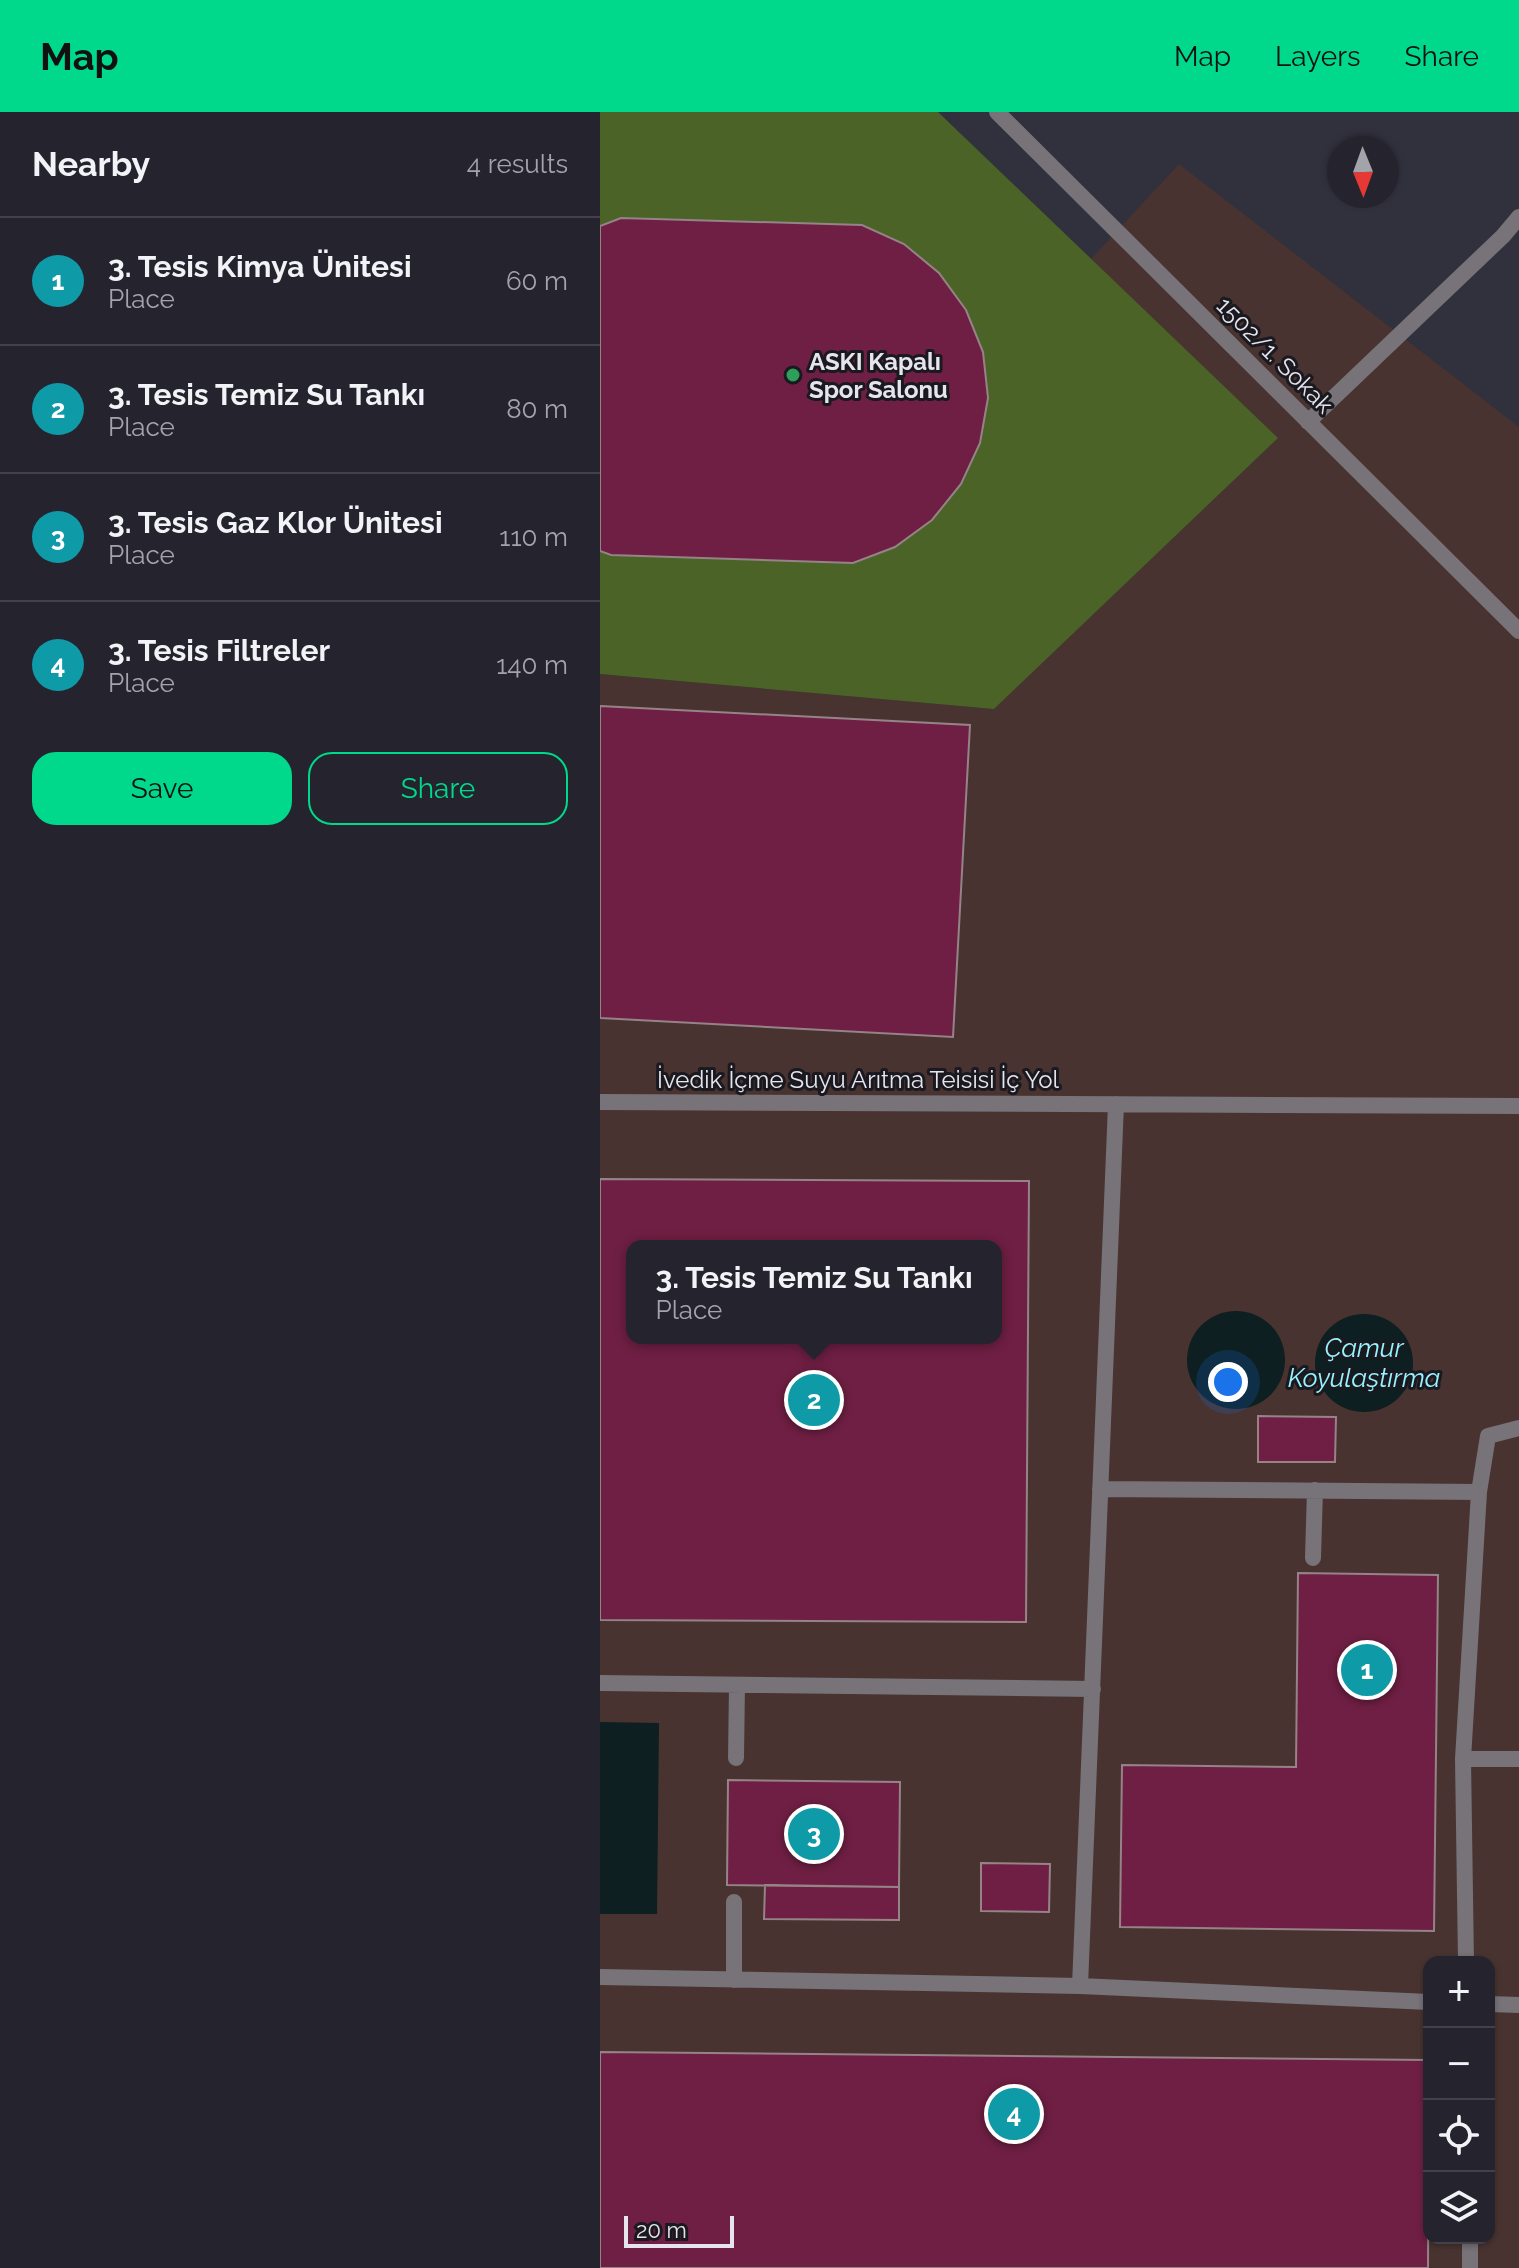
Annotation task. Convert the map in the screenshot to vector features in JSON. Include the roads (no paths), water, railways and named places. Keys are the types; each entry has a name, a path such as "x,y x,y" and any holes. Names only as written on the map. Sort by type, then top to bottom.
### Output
{"lane":[{"name":"1502/1. Sokak","path":"997,112 1519,631"},
{"path":"1308,422 1503,236 1519,217"},
{"name":"İvedik İçme Suyu Arıtma Teisisi İç Yol","path":"600,1102 1519,1106"},
{"path":"1080,1986 1116,1104"},
{"path":"1466,1956 1463,1759 1479,1492 1488,1436 1519,1428"},
{"path":"1100,1489 1479,1492"},
{"path":"1313,1558 1315,1490"},
{"path":"600,1683 1093,1689"},
{"path":"736,1758 737,1685"},
{"path":"1463,1759 1519,1759"},
{"path":"734,1902 734,1980"},
{"path":"600,1977 1080,1986 1423,2002"},
{"path":"1495,2004 1519,2005"},
{"path":"1470,2244 1470,2268"}],"water":[{"name":"Çamur Koyulaştırma","path":"1236,1311 1255,1315 1271,1325 1281,1341 1285,1360 1281,1379 1271,1395 1255,1405 1236,1409 1217,1405 1201,1395 1191,1379 1187,1360 1191,1341 1201,1325 1217,1315"},
{"name":"Çamur Koyulaştırma","path":"1364,1314 1383,1318 1399,1328 1409,1344 1413,1363 1409,1382 1399,1398 1383,1408 1364,1412 1345,1408 1329,1398 1319,1382 1315,1363 1319,1344 1329,1328 1345,1318"},
{"path":"600,1722 659,1723 657,1914 600,1914"}],"place":[{"name":"ASKI Kapalı Spor Salonu","path":"793,375"},
{"name":"3. Tesis Temiz Su Tankı","path":"814,1400"},
{"name":"3. Tesis Kimya Ünitesi","path":"1367,1670"},
{"name":"3. Tesis Gaz Klor Ünitesi","path":"814,1834"},
{"name":"3. Tesis Filtreler","path":"1014,2114"}]}
